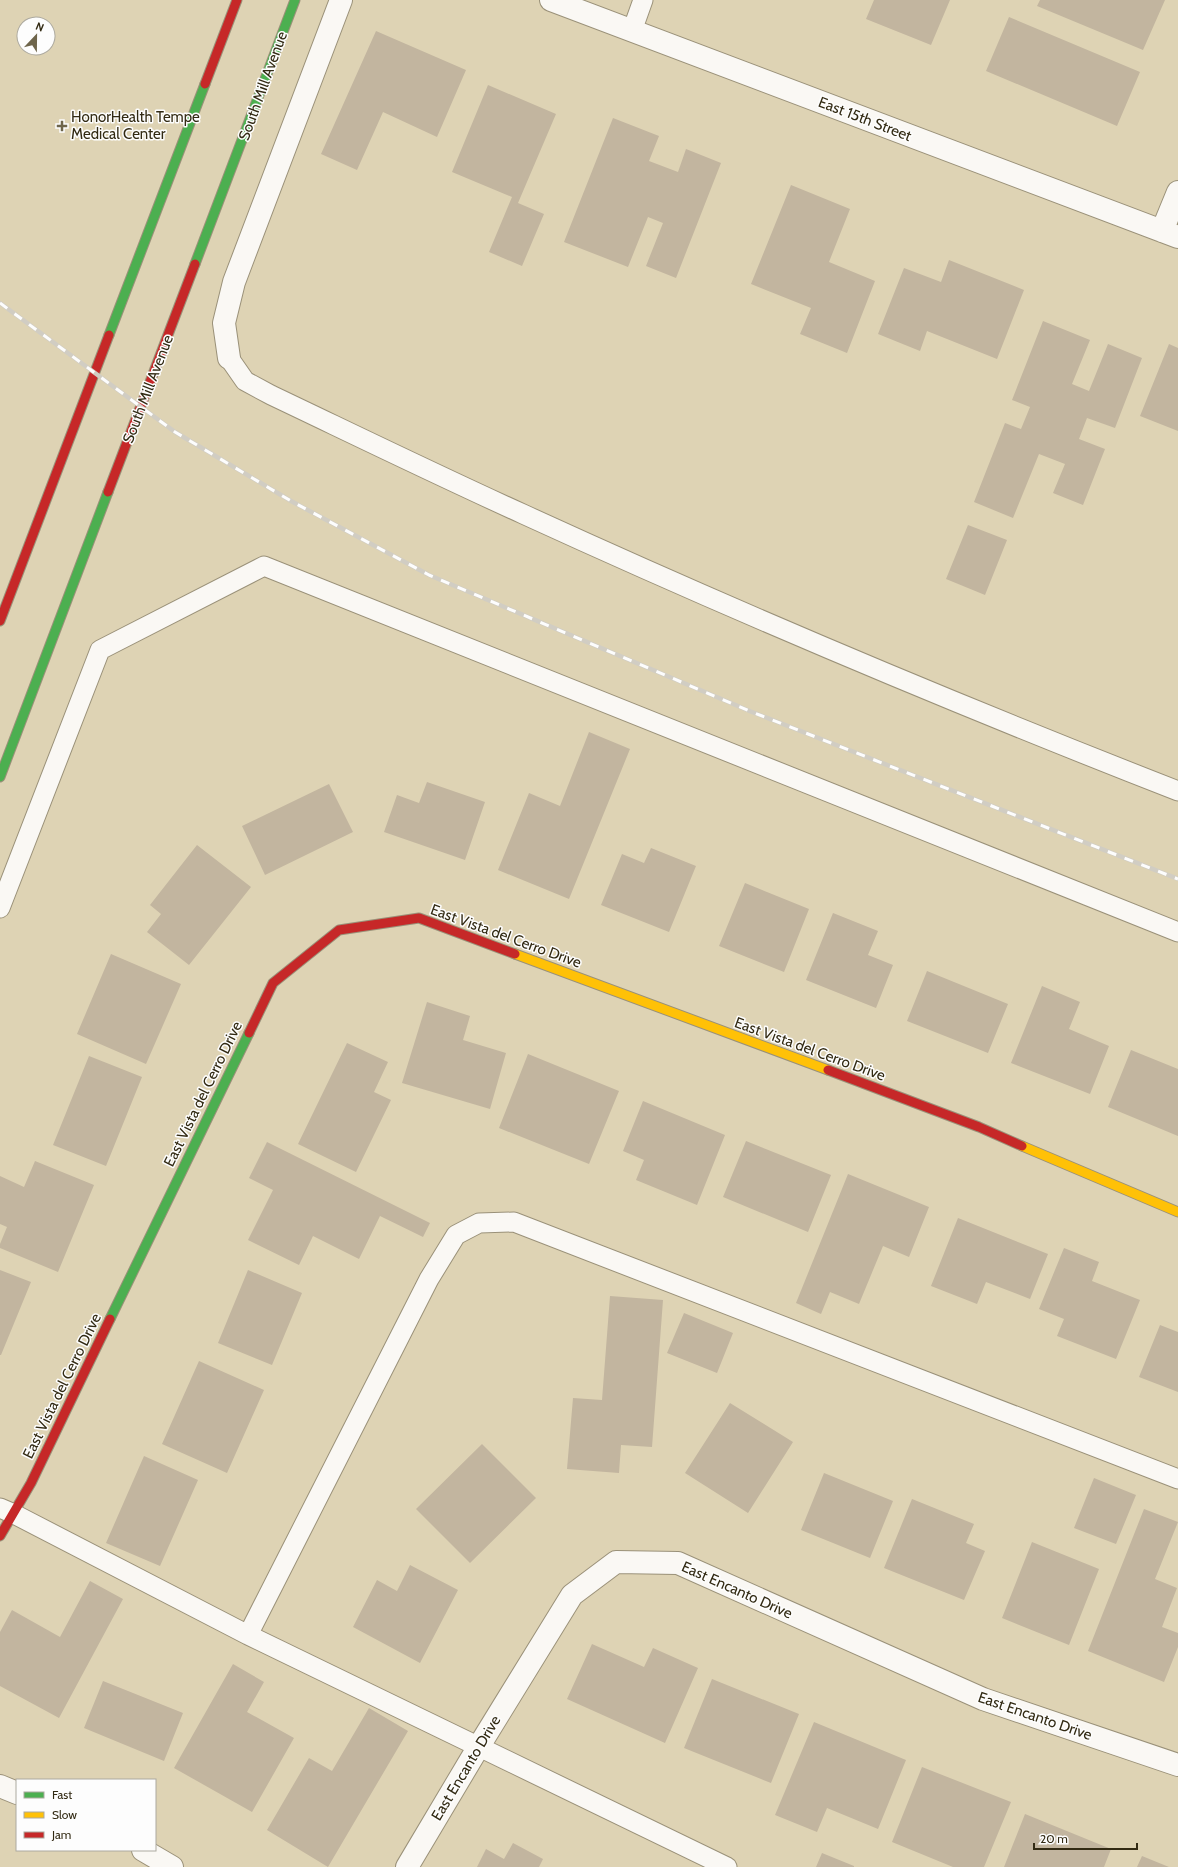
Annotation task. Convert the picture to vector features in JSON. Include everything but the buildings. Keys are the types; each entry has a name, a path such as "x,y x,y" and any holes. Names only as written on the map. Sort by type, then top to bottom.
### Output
{"street":[{"path":"0,621 237,0"},
{"name":"South Mill Avenue","path":"0,777 295,0"},
{"path":"229,358 224,322 234,282 341,0"},
{"name":"East 15th Street","path":"551,0 1170,234"},
{"path":"1170,234 1178,192"},
{"name":"East Vista del Cerro Drive","path":"0,1536 7,1511 31,1483 273,983 339,930 419,918 979,1127 1178,1212"},
{"name":"East Encanto Drive","path":"407,1867 572,1595 616,1562 678,1563 983,1699 1178,1765"},
{"path":"0,1786 16,1793"},
{"path":"145,1851 172,1867"}],"lane":[{"path":"632,31 643,0"},
{"path":"229,358 244,381 523,514 756,617 1007,724 1178,791"},
{"path":"0,908 100,650 264,566 1178,932"},
{"path":"248,1635 429,1279 456,1235 479,1223 514,1222 1178,1479"},
{"path":"7,1511 248,1635 726,1867"}],"railway":[{"path":"0,303 175,432 291,501 429,575 752,712 1178,879"}],"traffic: fast":[{"path":"195,264 295,0"},
{"path":"109,335 205,84"},
{"path":"0,777 108,492"},
{"path":"110,1319 249,1033"}],"traffic: slow":[{"path":"515,954 828,1070"},
{"path":"1022,1146 1178,1212"}],"traffic: jam":[{"path":"205,84 237,0"},
{"path":"108,492 195,264"},
{"path":"0,621 109,335"},
{"path":"249,1033 273,983 339,930 419,918 515,954"},
{"path":"828,1070 979,1127 1022,1146"},
{"path":"0,1536 31,1483 110,1319"}],"place":[{"name":"HonorHealth Tempe Medical Center","path":"62,126"}]}
